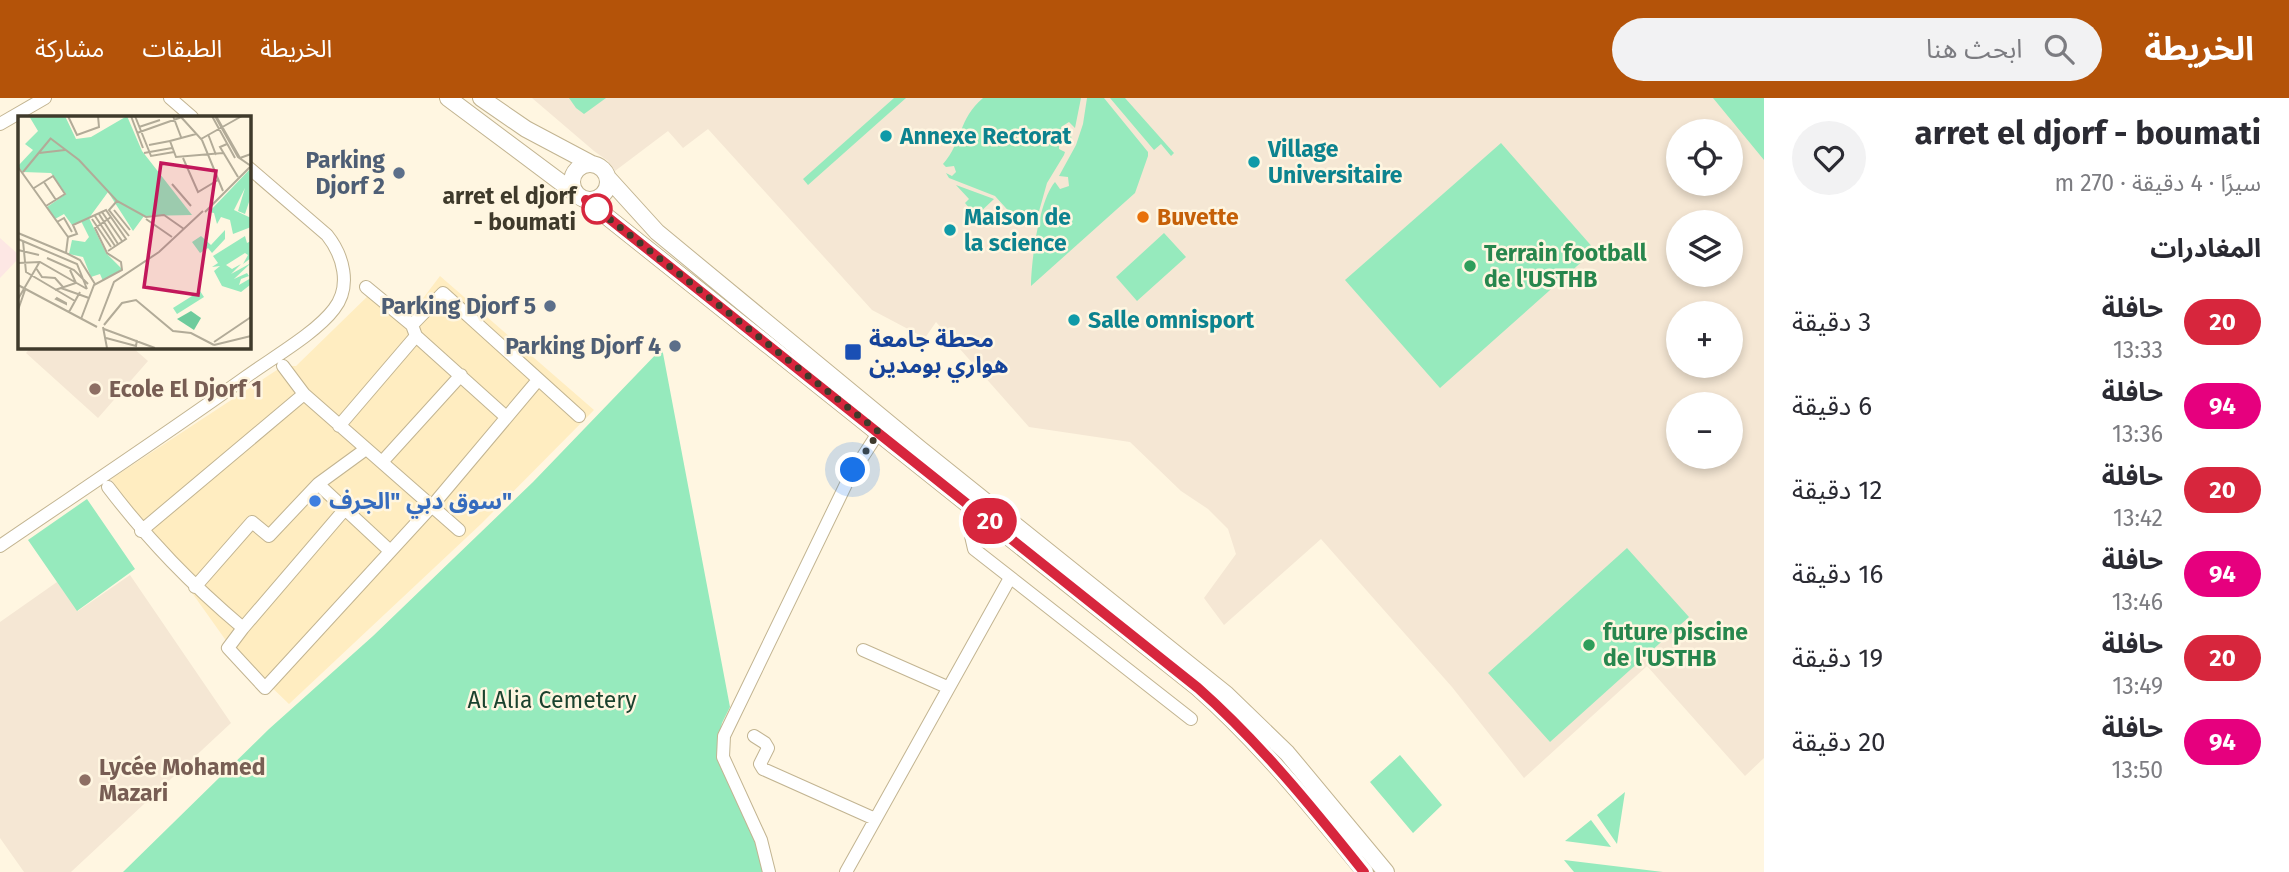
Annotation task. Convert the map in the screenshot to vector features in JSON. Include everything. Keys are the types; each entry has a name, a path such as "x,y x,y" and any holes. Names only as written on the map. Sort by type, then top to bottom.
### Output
{"main road":[{"path":"448,98 809,366"},
{"path":"481,98 526,129 601,168 657,232 809,366 1179,655 1247,713 1299,768 1386,872"},
{"path":"592,164 582,166 574,173 572,183 581,197 596,200 605,194 608,178"},
{"path":"883,426 981,513 1219,706 1278,766 1364,872"}],"street":[{"path":"0,124 45,98"},
{"path":"170,98 191,116"},
{"path":"0,546 227,391 316,327 335,308 342,292 343,274 337,247 327,235 250,169"},
{"path":"366,287 505,416"},
{"path":"340,426 443,293 579,416"},
{"path":"284,366 304,394 459,530"},
{"path":"382,461 461,375"},
{"path":"345,509 228,648 265,687 432,506 538,380"},
{"path":"141,531 304,394"},
{"path":"769,872 761,840 725,763 722,750 724,736 849,478 883,426"},
{"path":"195,587 252,522 270,537 318,484 366,449"},
{"path":"318,484 389,550"},
{"path":"108,487 141,531 195,587 243,628"},
{"path":"981,513 971,536 974,549 1191,719"},
{"path":"846,872 1010,578"},
{"path":"863,650 947,687"},
{"path":"754,736 768,748 760,764 763,769 875,819"}],"shaded area":[{"path":"532,98 1764,98 1764,758 1745,776 1647,666 1524,778 1452,687 1321,539 1224,625 1204,598 1236,554 1228,529 1208,509 1181,491 1130,442 1029,427 936,322 925,338 872,310 708,129 683,148 668,131 615,171 608,161"},
{"path":"0,238 18,254 18,259 0,278"},
{"name":"سوق دبي \"الجرف\"","path":"440,276 594,410 482,523 289,704 232,649 111,479 283,366 296,366 374,290 408,318"},
{"name":"Ecole El Djorf 1","path":"30,348 133,348 148,361 98,418 26,353"},
{"name":"Lycée Mohamed Mazari","path":"130,575 231,723 71,872 24,872 0,838 0,622 57,582 78,611"}],"green space":[{"path":"569,98 606,98 584,114"},
{"path":"894,98 906,98 808,185 803,179"},
{"path":"983,98 1081,98 1075,128 1069,122 1061,127 1062,134 1071,136 1072,141 1069,145 1063,141 1059,144 1059,149 1065,152 1047,183 1036,222 1014,217 995,196 949,178 946,173 952,176 956,172 954,166 946,167 943,164 969,114"},
{"path":"1087,98 1104,98 1148,152 1148,156 1135,193 1031,286 1034,247 1044,202 1055,182 1060,189 1069,186 1068,177 1059,176 1076,145"},
{"path":"1110,98 1125,98 1174,153 1171,156 1161,144 1154,150"},
{"path":"1713,98 1764,98 1764,160 1743,134 1743,119 1730,119"},
{"name":"Terrain football de l'USTHB","path":"1501,143 1595,250 1440,388 1345,280"},
{"path":"956,185 994,199 976,216 965,203 969,199"},
{"path":"1164,233 1186,257 1137,301 1116,277"},
{"name":"Al Alia Cemetery","path":"662,348 730,707 719,736 768,872 123,872 269,729 373,636 533,482"},
{"path":"87,499 135,569 77,611 28,540"},
{"name":"future piscine de l'USTHB","path":"1627,548 1689,617 1550,742 1488,673"},
{"path":"1400,755 1442,805 1413,833 1370,782"},
{"path":"1625,792 1617,844 1597,815"},
{"path":"1591,820 1611,847 1565,841"},
{"path":"1564,860 1663,872 1574,872"}],"bus line":[{"name":"20","path":"586,200 1198,688 1278,766 1364,872"}],"place":[{"name":"Annexe Rectorat","path":"886,136"},
{"name":"Village Universitaire","path":"1254,162"},
{"name":"Parking Djorf 2","path":"399,173"},
{"name":"arret el djorf - boumati","path":"597,209"},
{"name":"Buvette","path":"1143,217"},
{"name":"Maison de la science","path":"950,230"},
{"name":"Terrain football de l'USTHB","path":"1470,266"},
{"name":"Parking Djorf 5","path":"550,306"},
{"name":"Salle omnisport","path":"1074,320"},
{"name":"Parking Djorf 4","path":"675,346"},
{"name":"محطة جامعة هواري بومدين","path":"853,352"},
{"name":"Ecole El Djorf 1","path":"95,389"},
{"name":"سوق دبي \"الجرف\"","path":"315,501"},
{"name":"future piscine de l'USTHB","path":"1589,645"},
{"name":"Lycée Mohamed Mazari","path":"85,780"}],"route":[{"path":"597,209 596,200 586,200 607,217 735,318 756,335 808,375 879,432 853,470"}]}
